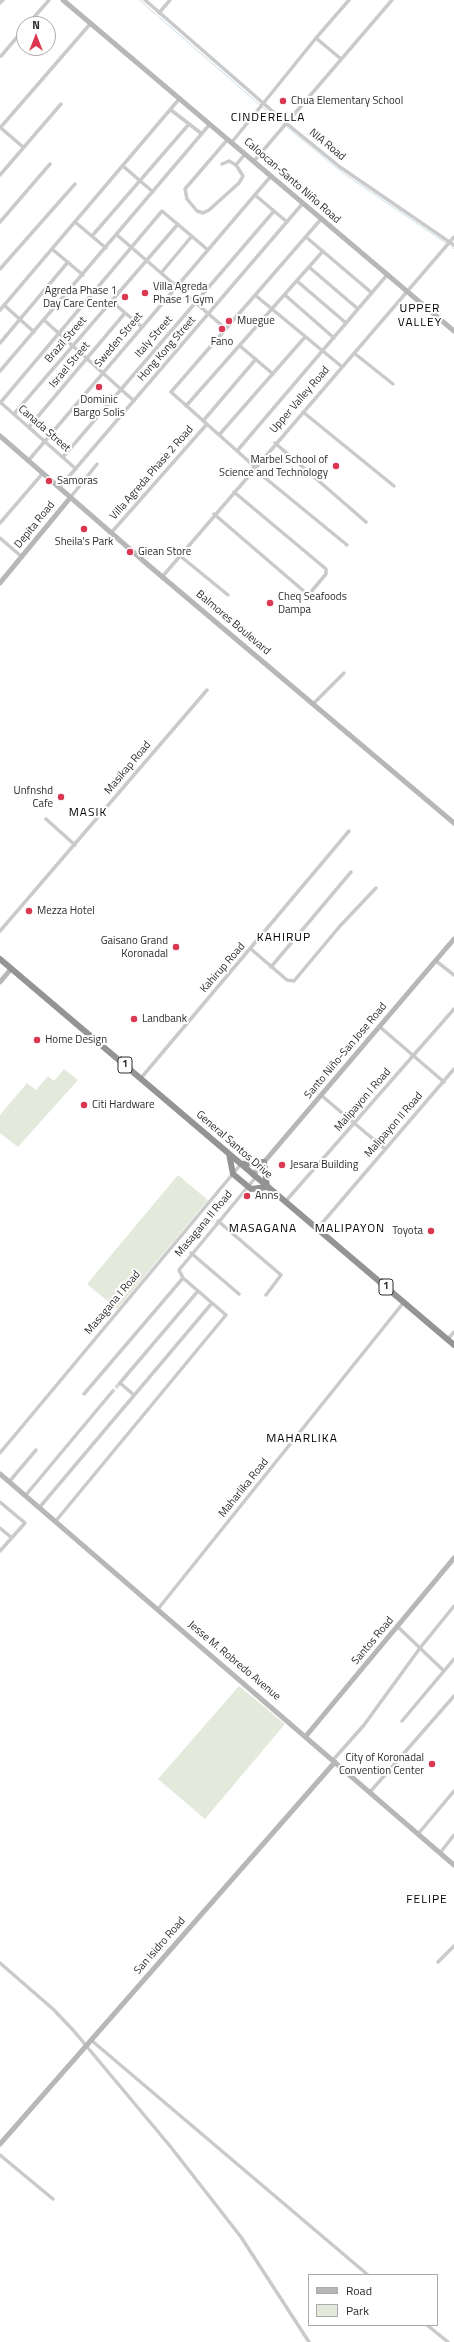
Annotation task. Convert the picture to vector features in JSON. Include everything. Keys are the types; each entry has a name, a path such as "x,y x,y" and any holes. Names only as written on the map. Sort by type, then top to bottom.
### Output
{"highway":[{"name":"General Santos Drive","path":"0,959 454,1345"},
{"path":"229,1154 233,1174 250,1189 267,1187 264,1162 241,1164"}],"main road":[{"name":"Caloocan-Santo Niño Road","path":"63,0 454,331"},
{"name":"Balmores Boulevard","path":"0,436 111,533 454,823"},
{"name":"Depita Road","path":"0,583 70,498"},
{"name":"Santo Niño-San Jose Road","path":"254,1176 264,1162 322,1096 454,939"},
{"path":"0,982 11,969"},
{"name":"Jesse M. Robredo Avenue","path":"0,1474 454,1865"},
{"name":"Santos Road","path":"306,1736 454,1558"},
{"name":"San Isidro Road","path":"0,2144 334,1761"}],"street":[{"path":"0,3 3,0"},
{"path":"35,16 49,0"},
{"name":"NIA Road","path":"145,0 263,104 340,167 454,245"},
{"path":"158,13 170,0"},
{"path":"222,164 229,161 236,165 242,174 242,178 209,210 200,212 187,200 185,196 186,186 230,141 263,104 316,38 349,0"},
{"path":"254,161 392,0"},
{"path":"23,147 0,128 91,23"},
{"path":"1,56 16,38"},
{"path":"316,38 341,59"},
{"path":"0,310 180,98"},
{"path":"0,175 61,104"},
{"path":"171,110 202,134"},
{"path":"92,236 188,124"},
{"path":"0,371 210,124"},
{"path":"236,165 245,154"},
{"path":"0,222 50,164"},
{"path":"123,166 153,192"},
{"name":"Sweden Street","path":"28,461 271,176"},
{"path":"0,269 75,184"},
{"path":"255,195 287,222"},
{"name":"Hong Kong Street","path":"59,488 303,203"},
{"path":"0,402 162,211 208,250"},
{"name":"Italy Street","path":"63,457 274,211"},
{"path":"322,218 171,392 220,435 254,468 347,545"},
{"path":"75,222 106,248"},
{"name":"Brazil Street","path":"14,414 178,224"},
{"path":"117,235 226,329"},
{"path":"161,273 192,236"},
{"path":"306,237 372,293"},
{"name":"Upper Valley Road","path":"162,576 341,366 354,353 406,290 454,237"},
{"path":"52,249 83,275"},
{"path":"186,406 323,251"},
{"path":"0,342 68,262"},
{"path":"309,267 358,309"},
{"path":"237,451 323,352 387,275"},
{"path":"297,281 346,323"},
{"path":"285,295 334,338"},
{"path":"255,296 341,366"},
{"path":"111,302 142,327"},
{"path":"4,305 34,332"},
{"name":"Israel Street","path":"29,427 125,313"},
{"path":"44,320 134,400"},
{"path":"220,435 305,337"},
{"path":"240,346 273,374"},
{"path":"354,353 393,384"},
{"name":"Villa Agreda Phase 2 Road","path":"111,533 256,359"},
{"name":"Canada Street","path":"0,402 76,469"},
{"path":"303,412 394,486"},
{"path":"275,443 366,522"},
{"path":"70,498 97,464"},
{"path":"0,522 42,473"},
{"path":"214,514 306,593 310,593 326,574 326,569 234,492"},
{"path":"0,538 22,557"},
{"path":"179,555 228,595"},
{"path":"313,704 344,673"},
{"name":"Masikap Road","path":"0,931 207,690"},
{"path":"46,819 75,845"},
{"name":"Kahirup Road","path":"141,1078 350,831"},
{"path":"271,966 351,872"},
{"path":"251,949 287,980 292,982 296,980 340,926 376,888"},
{"path":"436,961 454,975"},
{"name":"Malipayon I Road","path":"286,1202 454,1009"},
{"path":"380,1027 444,1082"},
{"name":"Malipayon II Road","path":"317,1229 454,1069"},
{"path":"322,1096 385,1149"},
{"name":"Masagana I Road","path":"0,1453 241,1164"},
{"name":"Masagana II Road","path":"183,1278 179,1270 191,1253 254,1176"},
{"path":"218,1221 281,1275 266,1295"},
{"path":"191,1253 239,1294"},
{"path":"55,1522 226,1315 183,1278 84,1394"},
{"path":"134,1395 119,1384 198,1291"},
{"name":"Maharlika Road","path":"158,1609 404,1302"},
{"path":"39,1508 212,1303"},
{"path":"447,1340 454,1332"},
{"path":"25,1496 112,1392"},
{"path":"9,1482 36,1450"},
{"path":"0,1502 25,1523 0,1551"},
{"path":"0,1528 12,1538"},
{"path":"334,1761 364,1725 420,1648 454,1606"},
{"path":"398,1627 444,1671"},
{"path":"402,1721 454,1659"},
{"path":"370,1792 454,1696"},
{"path":"418,1834 454,1791"},
{"path":"440,1853 454,1836"},
{"path":"438,1962 454,1946"},
{"path":"0,1963 53,2009 170,2146 226,2216 260,2265 309,2342"},
{"path":"91,2040 367,2274"},
{"path":"0,2156 53,2199"},
{"path":"429,2326 448,2342"}],"green space":[{"path":"64,1069 78,1080 18,1147 0,1133 0,1115 27,1083 36,1090 48,1076 54,1081"},
{"path":"178,1175 208,1200 117,1309 87,1284"},
{"path":"239,1686 285,1724 205,1819 158,1779"}],"waterway":[{"path":"140,0 156,15"},
{"path":"159,17 260,105"},
{"path":"262,107 283,123"},
{"path":"287,127 343,173 446,243"},
{"path":"451,246 454,249"}],"tunnel":[{"path":"112,1392 119,1384"}],"place":[{"name":"Chua Elementary School","path":"283,101"},
{"name":"Villa Agreda Phase 1 Gym","path":"145,293"},
{"name":"Agreda Phase 1 Day Care Center","path":"125,297"},
{"name":"Muegue","path":"229,321"},
{"name":"Fano","path":"222,329"},
{"name":"Dominic Bargo Solis","path":"99,387"},
{"name":"Marbel School of Science and Technology","path":"336,466"},
{"name":"Samoras","path":"49,481"},
{"name":"Sheila's Park","path":"84,529"},
{"name":"Giean Store","path":"130,552"},
{"name":"Cheq Seafoods Dampa","path":"270,603"},
{"name":"Unfnshd Cafe","path":"61,797"},
{"name":"Mezza Hotel","path":"29,911"},
{"name":"Gaisano Grand Koronadal","path":"176,947"},
{"name":"Landbank","path":"134,1019"},
{"name":"Home Design","path":"37,1040"},
{"name":"Citi Hardware","path":"84,1105"},
{"name":"Jesara Building","path":"282,1165"},
{"name":"Anns","path":"247,1196"},
{"name":"Toyota","path":"431,1231"},
{"name":"City of Koronadal Convention Center","path":"432,1764"}],"district":[{"name":"CINDERELLA","path":"268,118"},
{"name":"UPPER VALLEY","path":"420,316"},
{"name":"MASIK","path":"88,813"},
{"name":"KAHIRUP","path":"284,938"},
{"name":"MASAGANA","path":"263,1229"},
{"name":"MALIPAYON","path":"350,1229"},
{"name":"MAHARLIKA","path":"302,1439"},
{"name":"FELIPE","path":"427,1900"}]}
